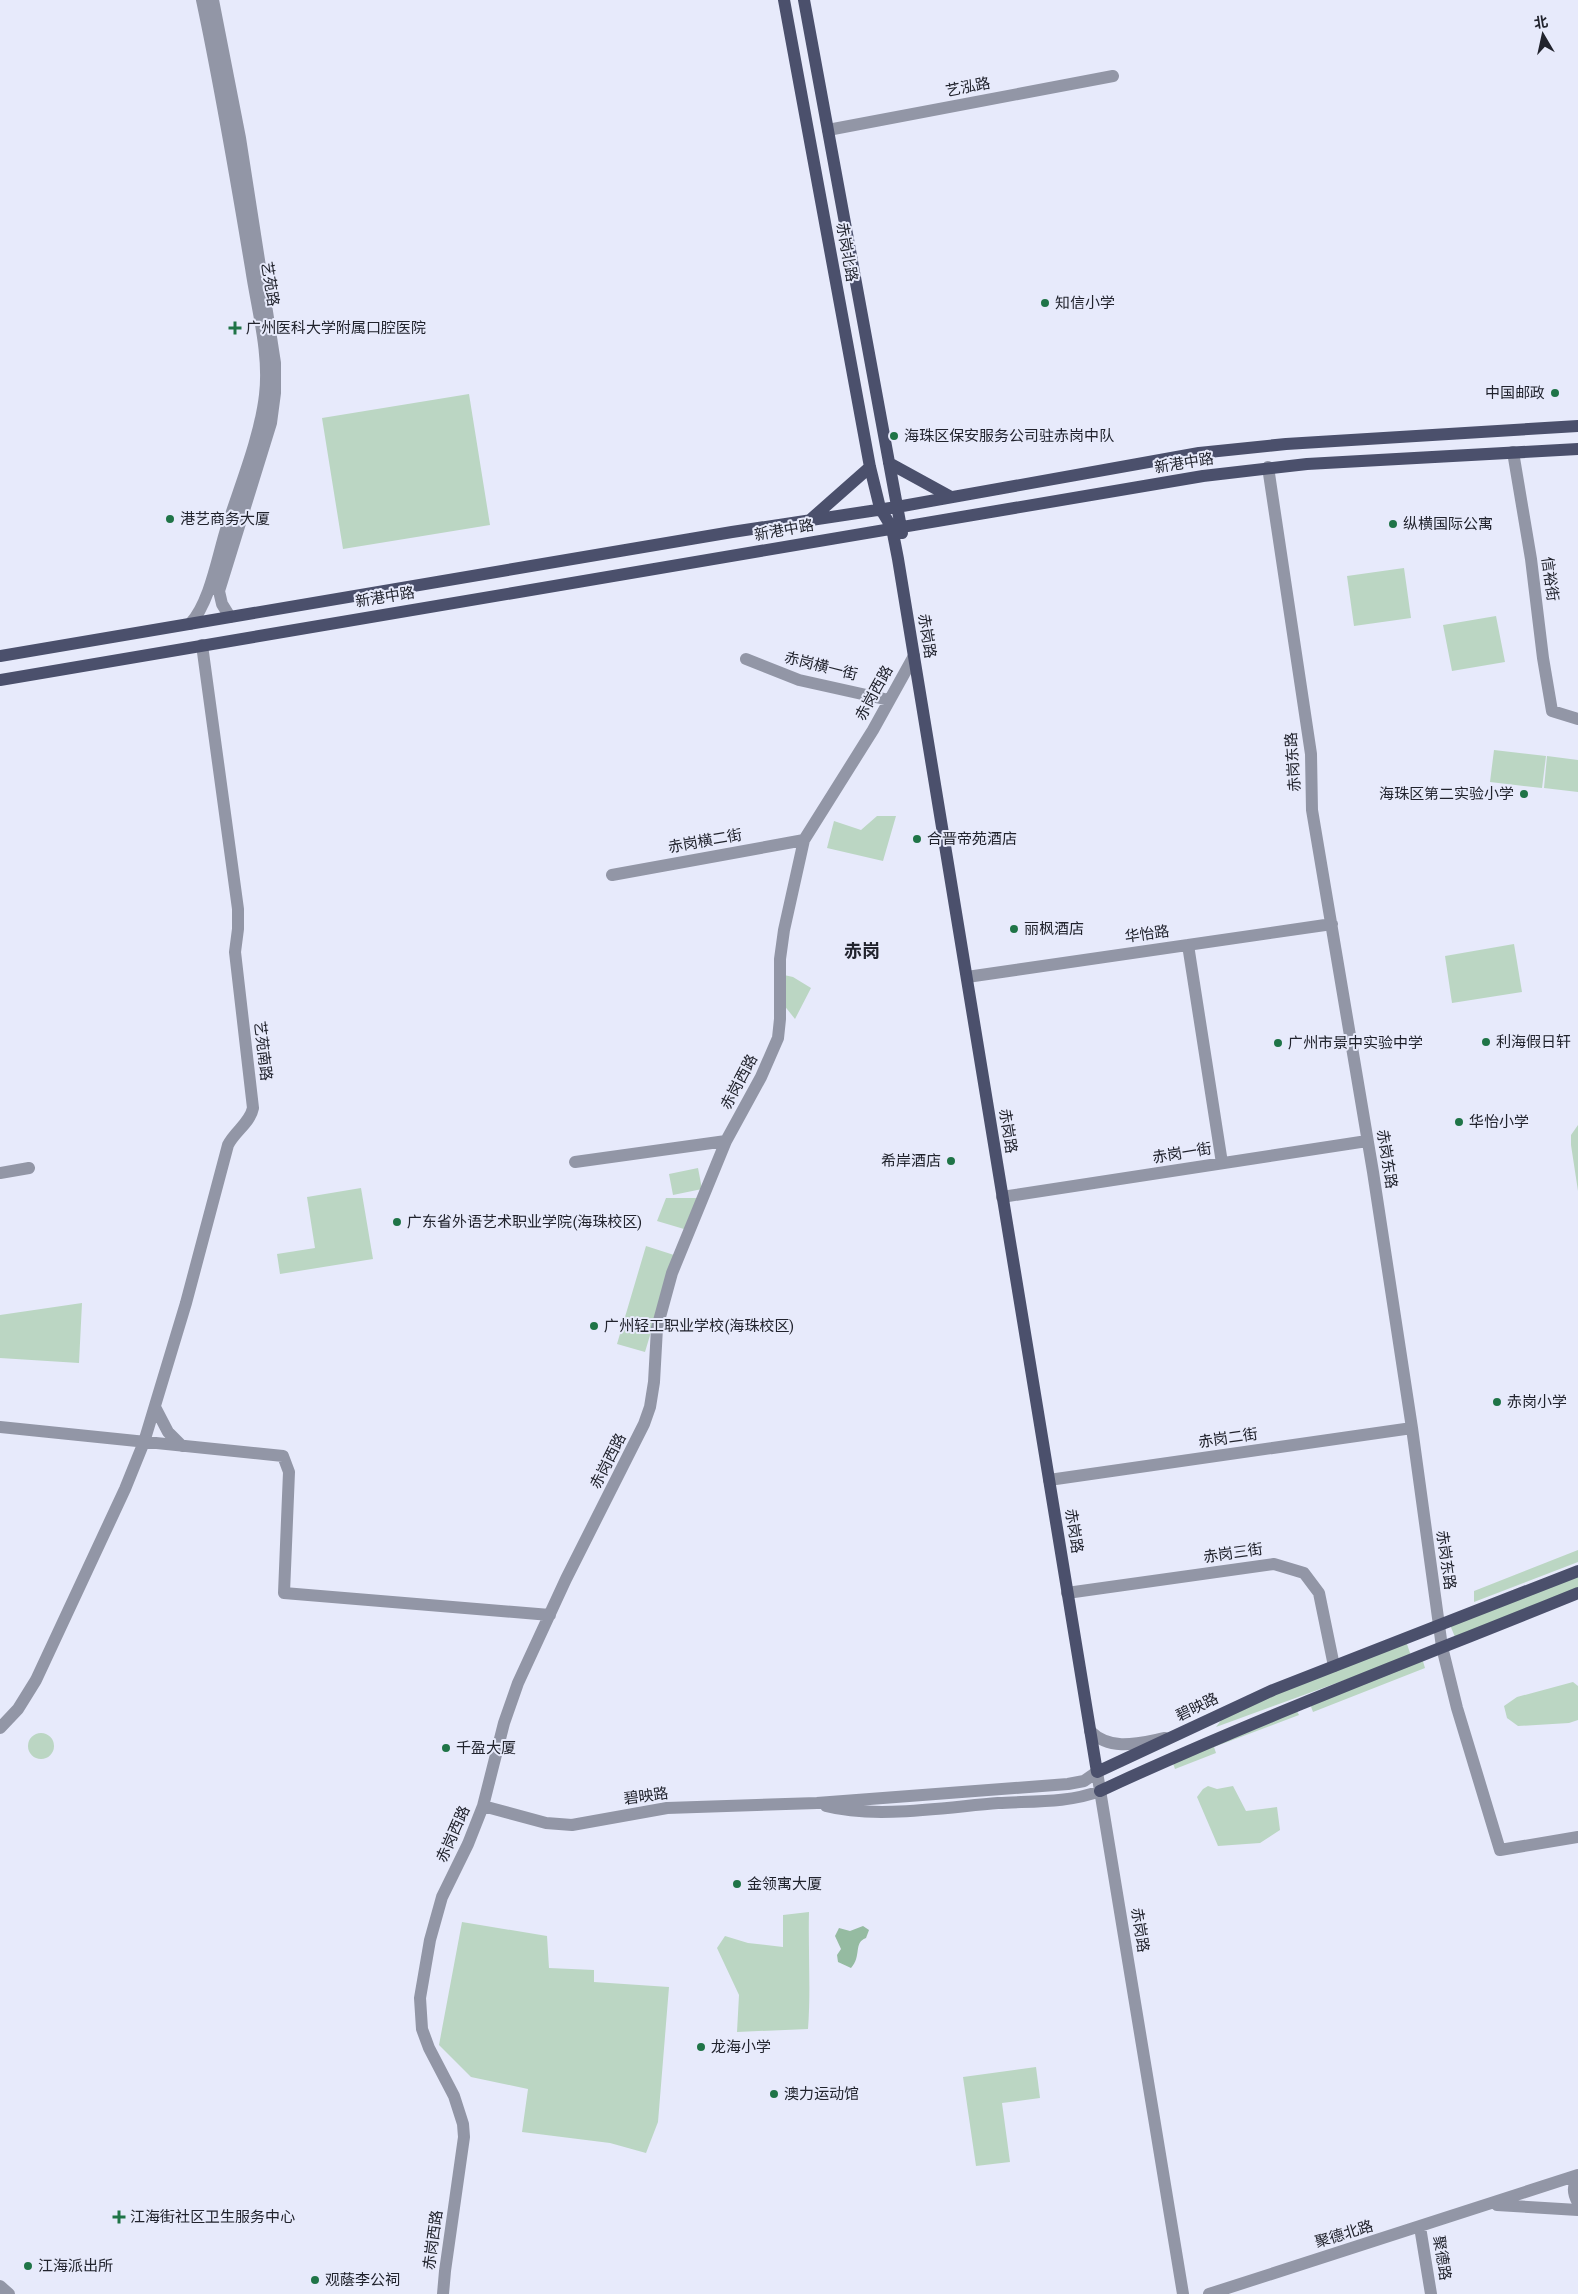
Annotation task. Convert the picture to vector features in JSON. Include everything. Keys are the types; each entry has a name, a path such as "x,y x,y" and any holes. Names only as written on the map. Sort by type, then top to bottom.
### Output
{"main road":[{"name":"赤岗北路","path":"784,0 870,467 880,508"},
{"name":"赤岗北路","path":"804,0 897,506"},
{"name":"新港中路","path":"0,656 952,497 1158,460 1265,445 1578,426"},
{"path":"1305,442 1307,464"},
{"path":"1265,445 1268,467"},
{"name":"新港中路","path":"0,680 1161,483 1268,467 1578,449"},
{"path":"889,463 952,497"},
{"path":"810,520 870,467"},
{"name":"赤岗路","path":"897,506 897,528 914,656 1097,1772"},
{"name":"赤岗路","path":"880,508 897,528 932,727 934,772"},
{"name":"碧映路","path":"1097,1772 1232,1708 1578,1571"},
{"name":"碧映路","path":"1100,1791 1171,1757 1578,1592"}],"street":[{"name":"艺苑路","path":"190,624 201,607 219,553 256,436 266,384 263,348 231,147 202,0"},
{"name":"艺苑路","path":"213,0 245,167 272,338 275,378 274,403 268,433 219,591 222,604 230,617"},
{"name":"艺泓路","path":"828,130 1113,76"},
{"name":"信裕街","path":"1513,452 1531,559 1543,658 1552,712 1578,719"},
{"name":"赤岗东路","path":"1268,467 1311,754 1312,810 1332,924 1412,1428 1442,1647 1457,1708 1500,1850 1578,1837"},
{"name":"艺苑南路","path":"0,1728 18,1709 47,1658 144,1442 186,1303 228,1144 233,1135 250,1119 253,1108 235,952 238,909 202,645"},
{"name":"赤岗西路","path":"443,2294 444,2271 464,2147 463,2130 454,2096 429,2048 422,2029 420,1998 423,1970 442,1897 468,1844 483,1806 509,1707 518,1683 644,1424 650,1407 658,1328 672,1274 697,1208 726,1141 765,1069 778,1038 780,1019 780,959 784,930 804,840 873,730 914,656"},
{"name":"赤岗横一街","path":"746,659 799,680 889,700"},
{"name":"赤岗横二街","path":"612,875 804,840"},
{"name":"华怡路","path":"967,978 1332,924"},
{"path":"1188,945 1222,1163"},
{"path":"575,1162 726,1141"},
{"name":"赤岗一街","path":"1002,1197 1367,1141"},
{"path":"0,1173 29,1168"},
{"path":"155,1407 168,1432 182,1446"},
{"path":"0,1427 280,1455 286,1460 289,1472 284,1593 550,1615"},
{"name":"赤岗二街","path":"1049,1480 1412,1428"},
{"name":"赤岗三街","path":"1067,1593 1274,1564 1304,1573 1319,1593 1334,1666"},
{"path":"1090,1731 1099,1740 1117,1745 1170,1737"},
{"name":"碧映路","path":"483,1806 546,1822 572,1826 667,1808 817,1803 1068,1784 1084,1781 1097,1772"},
{"name":"赤岗路","path":"1097,1772 1183,2294"},
{"name":"碧映路","path":"817,1803 844,1811 872,1812 1060,1799 1091,1795 1100,1791"},
{"path":"1578,2175 1573,2186 1573,2194 1578,2203"},
{"name":"聚德北路","path":"1209,2294 1578,2175"},
{"name":"聚德北路","path":"1489,2205 1578,2210"},
{"name":"聚德路","path":"1420,2227 1431,2294"},
{"path":"0,2286 9,2294"}],"shaded area":[{"path":"469,394 490,525 343,549 322,418"},
{"path":"1404,568 1411,618 1354,626 1347,576"},
{"path":"1496,616 1505,662 1452,671 1443,625"},
{"path":"1494,750 1546,756 1542,788 1490,782"},
{"path":"1547,756 1578,760 1578,792 1544,788"},
{"path":"877,816 896,816 883,861 827,848 834,821 861,830"},
{"path":"1514,944 1522,992 1452,1003 1445,956"},
{"path":"784,975 793,977 811,988 795,1019 783,1004"},
{"path":"1578,1125 1578,1191 1571,1135"},
{"path":"698,1168 702,1189 673,1195 669,1174"},
{"path":"361,1188 373,1259 280,1274 277,1254 315,1248 307,1197"},
{"path":"666,1198 697,1198 684,1229 657,1221"},
{"path":"646,1246 674,1255 645,1352 617,1344"},
{"path":"82,1303 79,1363 0,1358 0,1315"},
{"path":"1578,1550 1578,1562 1474,1602 1474,1591"},
{"path":"1578,1574 1578,1588 1455,1637 1450,1625"},
{"path":"1406,1641 1411,1656 1216,1727 1225,1715"},
{"path":"1422,1658 1425,1668 1313,1712 1310,1704"},
{"path":"1573,1682 1578,1686 1578,1720 1569,1723 1518,1726 1507,1718 1504,1706 1517,1697"},
{"path":"1297,1711 1299,1715 1214,1747 1216,1753 1175,1769 1171,1758"},
{"path":"41,1733 50,1737 54,1746 50,1755 41,1759 32,1755 28,1746 32,1737"},
{"path":"1208,1786 1217,1789 1233,1786 1246,1811 1277,1807 1280,1830 1260,1843 1218,1846 1197,1797"},
{"path":"809,1912 808,2029 737,2032 739,1995 717,1948 725,1936 748,1943 783,1947 783,1915"},
{"path":"462,1922 547,1936 549,1968 594,1970 594,1982 669,1987 658,2122 646,2153 610,2143 522,2132 528,2089 471,2077 439,2045"},
{"path":"863,1926 869,1930 866,1938 862,1940 858,1947 856,1959 851,1968 838,1962 837,1955 841,1949 835,1936 839,1928 850,1931"},
{"path":"1036,2067 1040,2098 1002,2103 1010,2162 976,2166 963,2077"}],"place":[{"name":"知信小学","path":"1045,303"},
{"name":"广州医科大学附属口腔医院","path":"235,328"},
{"name":"中国邮政","path":"1555,393"},
{"name":"海珠区保安服务公司驻赤岗中队","path":"894,436"},
{"name":"港艺商务大厦","path":"170,519"},
{"name":"纵横国际公寓","path":"1393,524"},
{"name":"海珠区第二实验小学","path":"1524,794"},
{"name":"合晋帝苑酒店","path":"917,839"},
{"name":"丽枫酒店","path":"1014,929"},
{"name":"利海假日轩","path":"1486,1042"},
{"name":"广州市景中实验中学","path":"1278,1043"},
{"name":"华怡小学","path":"1459,1122"},
{"name":"希岸酒店","path":"951,1161"},
{"name":"广东省外语艺术职业学院(海珠校区)","path":"397,1222"},
{"name":"广州轻工职业学校(海珠校区)","path":"594,1326"},
{"name":"赤岗小学","path":"1497,1402"},
{"name":"千盈大厦","path":"446,1748"},
{"name":"金领寓大厦","path":"737,1884"},
{"name":"龙海小学","path":"701,2047"},
{"name":"澳力运动馆","path":"774,2094"},
{"name":"江海街社区卫生服务中心","path":"119,2217"},
{"name":"江海派出所","path":"28,2266"},
{"name":"观蔭李公祠","path":"315,2280"}],"district":[{"name":"赤岗","path":"862,951"}]}
